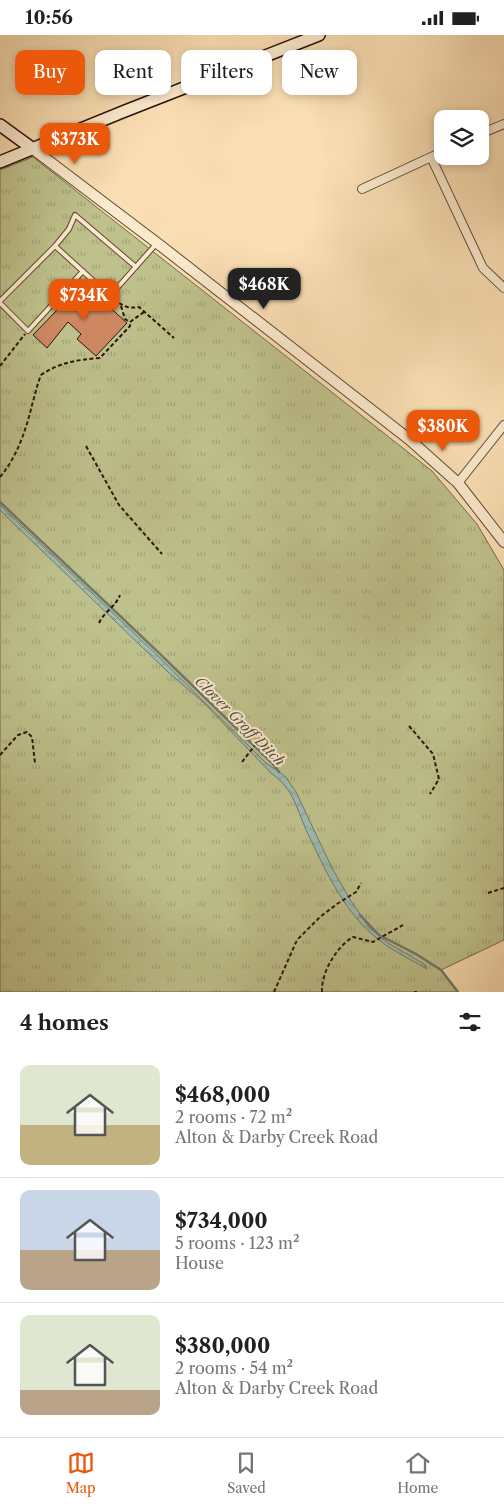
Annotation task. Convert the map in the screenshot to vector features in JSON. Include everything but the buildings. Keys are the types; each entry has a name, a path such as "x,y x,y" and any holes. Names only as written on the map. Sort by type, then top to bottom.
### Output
{"main road":[{"path":"0,162 319,35"},
{"path":"0,125 33,149"}],"street":[{"path":"489,130 504,124"},
{"path":"33,149 410,440 458,483 504,542"},
{"path":"362,189 434,156"},
{"path":"431,157 483,268 504,288"},
{"path":"458,483 504,425"}],"lane":[{"path":"84,271 28,331 0,302 56,246 69,229 75,215 136,267"},
{"path":"56,246 110,296 157,243"}],"path":[{"path":"110,296 120,305 139,307 174,338"},
{"path":"120,305 125,319 130,322"},
{"path":"0,477 17,451 41,375 55,367 79,359 100,358 130,326 130,322 144,312"},
{"path":"0,366 28,331"},
{"path":"86,446 119,505 162,554"},
{"path":"99,623 101,618 117,602 120,595"},
{"path":"409,726 435,759 439,779 430,794"},
{"path":"242,761 259,740 263,731"},
{"path":"0,755 18,735 28,732 32,737 35,763"},
{"path":"274,992 297,940 320,917 356,892 361,883"},
{"path":"488,893 504,888"},
{"path":"322,992 322,981 344,942 353,937 373,942 403,925"}],"green space":[{"path":"33,157 432,471 477,524 504,570 504,940 441,970 458,992 0,992 0,170"}],"water":[{"path":"0,505 161,659 266,763 285,776 296,792 332,868 369,927 388,943 424,964 427,969 398,953 361,924 343,900 328,874 290,793 279,779 203,702 169,673 10,520 0,510"}],"waterway":[{"name":"Clover Groff Ditch","path":"0,502 159,653 279,772"},
{"name":"Clover Groff Ditch","path":"360,915 379,935 416,954 441,970 458,992"}]}
